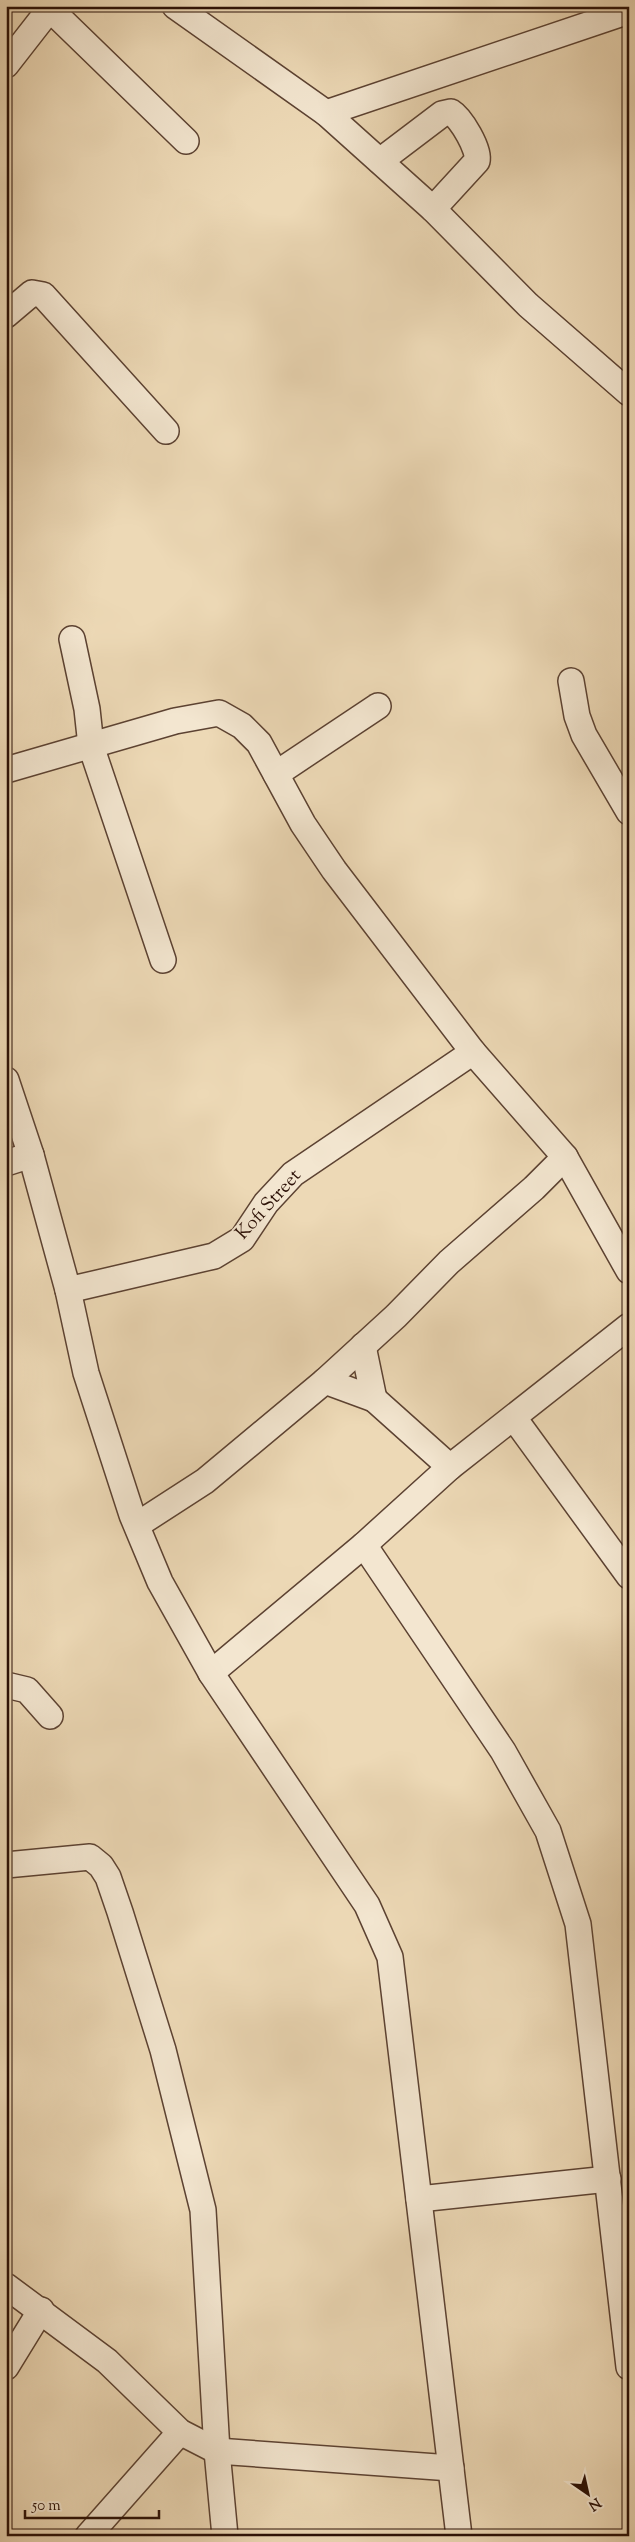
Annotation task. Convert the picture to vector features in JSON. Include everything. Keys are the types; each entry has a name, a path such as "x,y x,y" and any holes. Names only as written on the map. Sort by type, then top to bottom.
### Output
{"street":[{"path":"176,6 326,113 433,208 528,305 629,392"},
{"path":"10,51 51,8 186,141"},
{"path":"326,113 629,11"},
{"path":"380,161 442,114 452,112 458,116 477,151 477,161 433,208"},
{"path":"6,315 32,293 43,295 166,431"},
{"path":"72,639 84,691 91,746 163,960"},
{"path":"571,681 577,716 584,735 629,812"},
{"path":"276,774 378,706"},
{"path":"6,770 175,721 219,712 242,726 259,743 303,824 334,870 473,1052 565,1157 629,1271"},
{"name":"Kofi Street","path":"68,1290 214,1256 242,1239 266,1203 293,1174 473,1052"},
{"path":"6,1080 31,1155 68,1290 86,1374 136,1525 160,1582 211,1673 367,1905 390,1957 459,2536"},
{"path":"6,1163 31,1155"},
{"path":"136,1525 205,1481 325,1380 363,1346 449,1262 534,1188 565,1157"},
{"path":"211,1673 364,1545 450,1467 629,1326"},
{"path":"363,1346 374,1399"},
{"path":"325,1380 374,1399 450,1467"},
{"path":"514,1418 629,1576"},
{"path":"364,1545 503,1751 548,1831 578,1924 629,2367"},
{"path":"6,1685 27,1690 50,1716"},
{"path":"6,1865 90,1858 101,1866 108,1877 163,2050 203,2210 217,2452 225,2536"},
{"path":"419,2199 608,2179"},
{"path":"6,2286 41,2310 107,2361 180,2432 217,2452 451,2468"},
{"path":"6,2367 41,2310"},
{"path":"88,2536 180,2432"}]}
